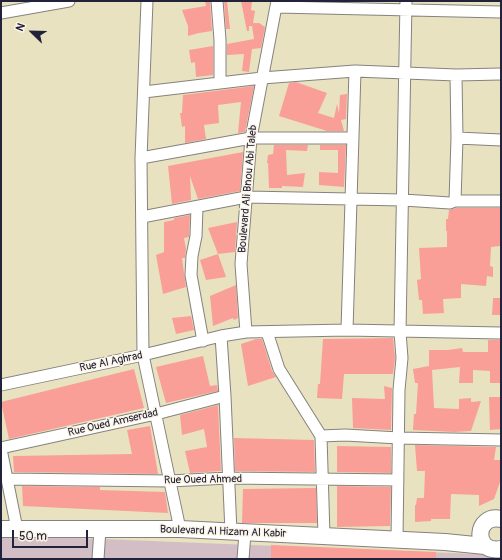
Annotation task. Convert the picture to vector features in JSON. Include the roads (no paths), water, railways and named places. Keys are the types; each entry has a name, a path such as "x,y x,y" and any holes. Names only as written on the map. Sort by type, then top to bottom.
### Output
{"street":[{"path":"1,13 40,4 69,1"},
{"path":"147,1 142,158 143,355 180,529"},
{"path":"217,1 220,40 220,82"},
{"path":"277,4 406,5 501,12"},
{"name":"Boulevard Ali Bnou Abi Taleb","path":"246,332 241,264 250,138 277,4"},
{"path":"397,539 399,390 402,358 400,332 406,5"},
{"path":"144,92 220,82 355,71 456,75 501,74"},
{"path":"347,330 355,71"},
{"path":"455,201 456,75"},
{"path":"142,158 250,138 353,138"},
{"path":"456,138 501,140"},
{"path":"142,217 246,198 403,200 450,203 455,201 501,201"},
{"path":"197,207 196,236 192,256 191,275 203,341"},
{"name":"Rue Al Aghrad","path":"1,385 143,355 221,336 246,332 347,330 501,333"},
{"path":"267,332 279,369 321,436 324,536"},
{"path":"221,336 228,478 243,559"},
{"name":"Rue Oued Amserdad","path":"1,448 156,414 225,396"},
{"path":"321,436 345,435 399,438 501,440"},
{"path":"1,448 17,529"},
{"name":"Rue Oued Ahmed","path":"7,479 170,481 228,478 398,480"},
{"name":"Boulevard Al Hizam Al Kabir","path":"445,542 492,521 501,506"},
{"path":"492,521 480,530 480,536 494,551"},
{"name":"Boulevard Al Hizam Al Kabir","path":"1,528 180,529 397,539 445,542 494,551"},
{"path":"98,559 100,529"}]}
